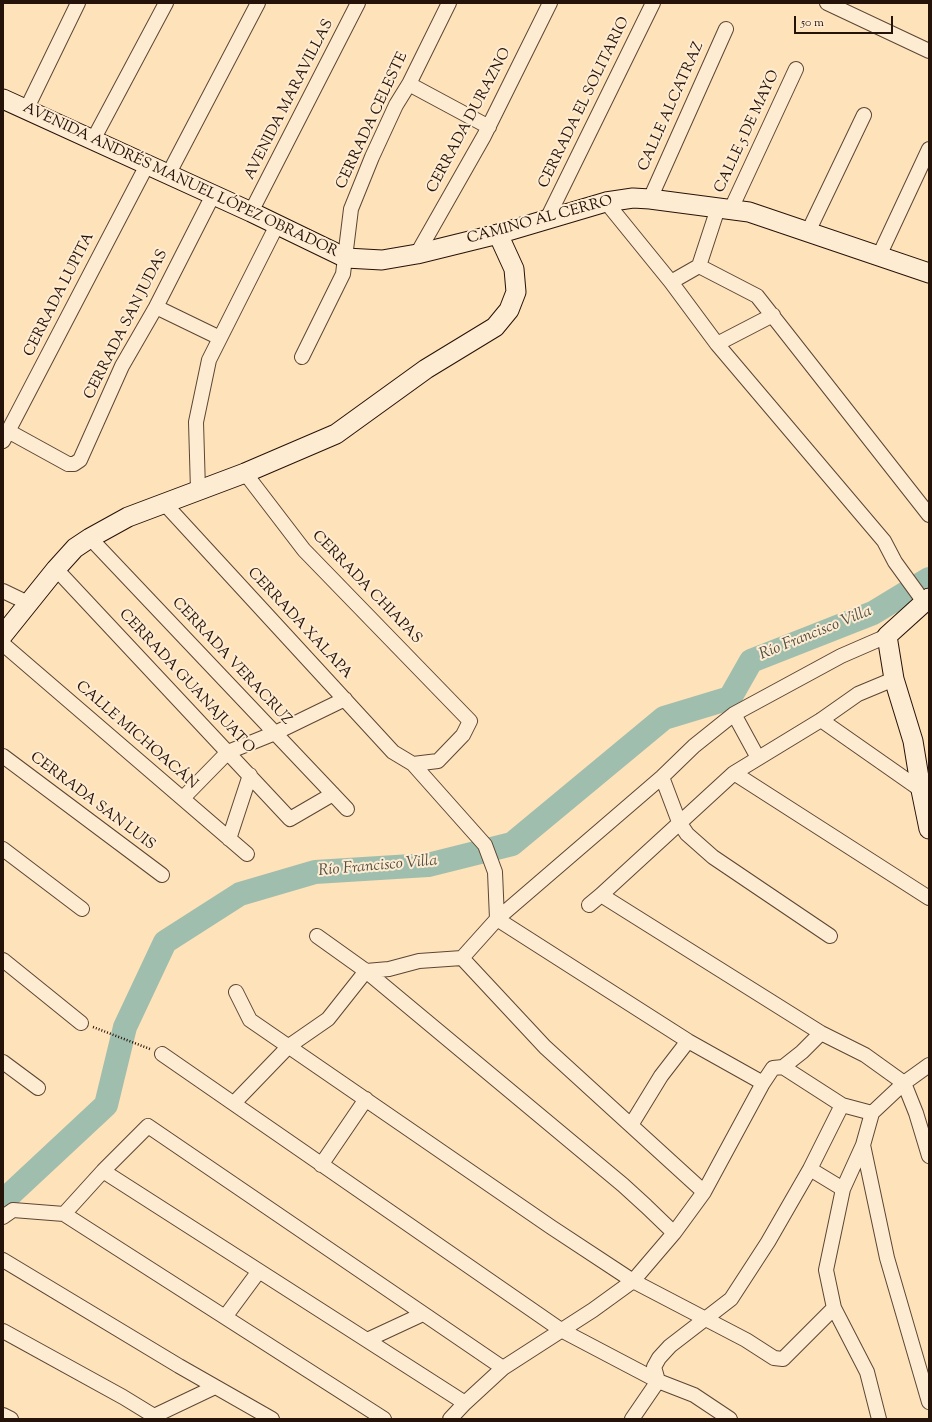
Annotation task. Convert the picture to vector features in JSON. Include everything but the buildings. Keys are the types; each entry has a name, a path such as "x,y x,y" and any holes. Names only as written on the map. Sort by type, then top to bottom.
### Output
{"main road":[{"name":"AVENIDA ANDRÉS MANUEL LÓPEZ OBRADOR","path":"3,99 251,212 346,258 382,260"},
{"name":"CAMINO AL CERRO","path":"382,260 417,254 498,234 606,202 633,198 749,212 929,274"},
{"path":"3,635 56,569 75,548 90,538 128,516 245,473 336,434 426,369 495,327 509,310 516,292 514,269 498,234"},
{"path":"927,600 887,636 894,679 913,741 929,829"}],"street":[{"path":"26,110 78,3"},
{"path":"93,140 166,3"},
{"path":"168,175 258,3"},
{"name":"AVENIDA MARAVILLAS","path":"251,212 358,3"},
{"name":"CERRADA CELESTE","path":"302,357 343,274 351,209 396,105 409,84 449,3"},
{"name":"CERRADA DURAZNO","path":"417,254 488,127 550,3"},
{"name":"CERRADA EL SOLITARIO","path":"547,219 653,3"},
{"path":"827,3 929,51"},
{"name":"CALLE ALCATRAZ","path":"650,199 726,30"},
{"name":"CALLE 5 DE MAYO","path":"699,266 725,209 796,69"},
{"path":"409,84 488,127"},
{"path":"808,232 864,115"},
{"path":"879,256 929,149"},
{"name":"CERRADA LUPITA","path":"6,436 147,165"},
{"name":"CERRADA SAN JUDAS","path":"6,436 68,464 74,464 80,460 122,366 156,307 213,195"},
{"path":"606,202 671,282 717,344 884,541 896,562 927,600"},
{"path":"198,490 196,422 209,360 277,225"},
{"path":"671,282 699,266 757,296 929,515"},
{"path":"156,307 220,338"},
{"path":"717,344 772,315"},
{"name":"CERRADA CHIAPAS","path":"245,473 304,550 470,721 463,735 438,761 413,764"},
{"name":"CERRADA XALAPA","path":"164,503 393,752 413,764 485,845 495,872 497,919"},
{"name":"CERRADA VERACRUZ","path":"90,538 347,809"},
{"name":"CERRADA GUANAJUATO","path":"56,569 290,819 333,794"},
{"path":"3,591 28,604"},
{"path":"234,1103 289,1046 328,1019 366,971 389,969 419,961 462,958 497,919 662,777 694,746 734,714 841,656 887,636"},
{"name":"CALLE MICHOACÁN","path":"3,644 247,854"},
{"path":"589,905 734,773 821,720 858,694 894,679"},
{"path":"183,798 228,752 275,733 345,699"},
{"path":"734,714 758,758"},
{"path":"821,720 921,790"},
{"name":"CERRADA SAN LUIS","path":"3,756 162,875"},
{"path":"734,773 929,898"},
{"path":"229,839 250,775"},
{"path":"662,777 679,822 687,834 713,857 830,936"},
{"path":"3,850 82,909"},
{"path":"601,895 821,1033 865,1055 904,1083 916,1113 929,1156"},
{"path":"497,919 688,1041 762,1083"},
{"path":"317,936 366,971 623,1185 674,1233"},
{"path":"462,958 545,1047 704,1192"},
{"path":"3,960 81,1023"},
{"path":"236,992 250,1020 551,1226 633,1281 746,1340 774,1358 783,1358 834,1308"},
{"path":"450,1419 503,1368 593,1310 633,1281 674,1233 704,1192 762,1083 773,1068 783,1067 802,1052 821,1033"},
{"path":"631,1125 661,1076 688,1041"},
{"path":"162,1054 561,1330 658,1381 694,1395 730,1419"},
{"path":"3,1062 38,1088"},
{"path":"879,1419 867,1372 834,1308 826,1270 843,1189 863,1145 872,1113 904,1083 929,1065"},
{"path":"783,1067 842,1105 872,1113"},
{"path":"321,1164 366,1099"},
{"path":"658,1381 654,1367 659,1358 670,1346 731,1299 768,1242 810,1169 842,1105"},
{"path":"64,1214 103,1171 148,1126 503,1368"},
{"path":"863,1145 887,1258 929,1402"},
{"path":"810,1169 843,1189"},
{"path":"103,1171 466,1403"},
{"path":"3,1217 13,1210 64,1214 384,1419"},
{"path":"3,1260 272,1419"},
{"path":"224,1317 259,1271"},
{"path":"367,1340 423,1314"},
{"path":"3,1331 123,1397 155,1418 215,1386"},
{"path":"632,1419 658,1381"},
{"path":"3,1414 11,1419"}],"path":[{"path":"81,1023 162,1054"}],"waterway":[{"name":"Río Francisco Villa","path":"3,1201 106,1105 125,1027 165,942 240,894 315,872 428,865 512,844 664,718 730,698 751,661 873,613 929,579"}]}
